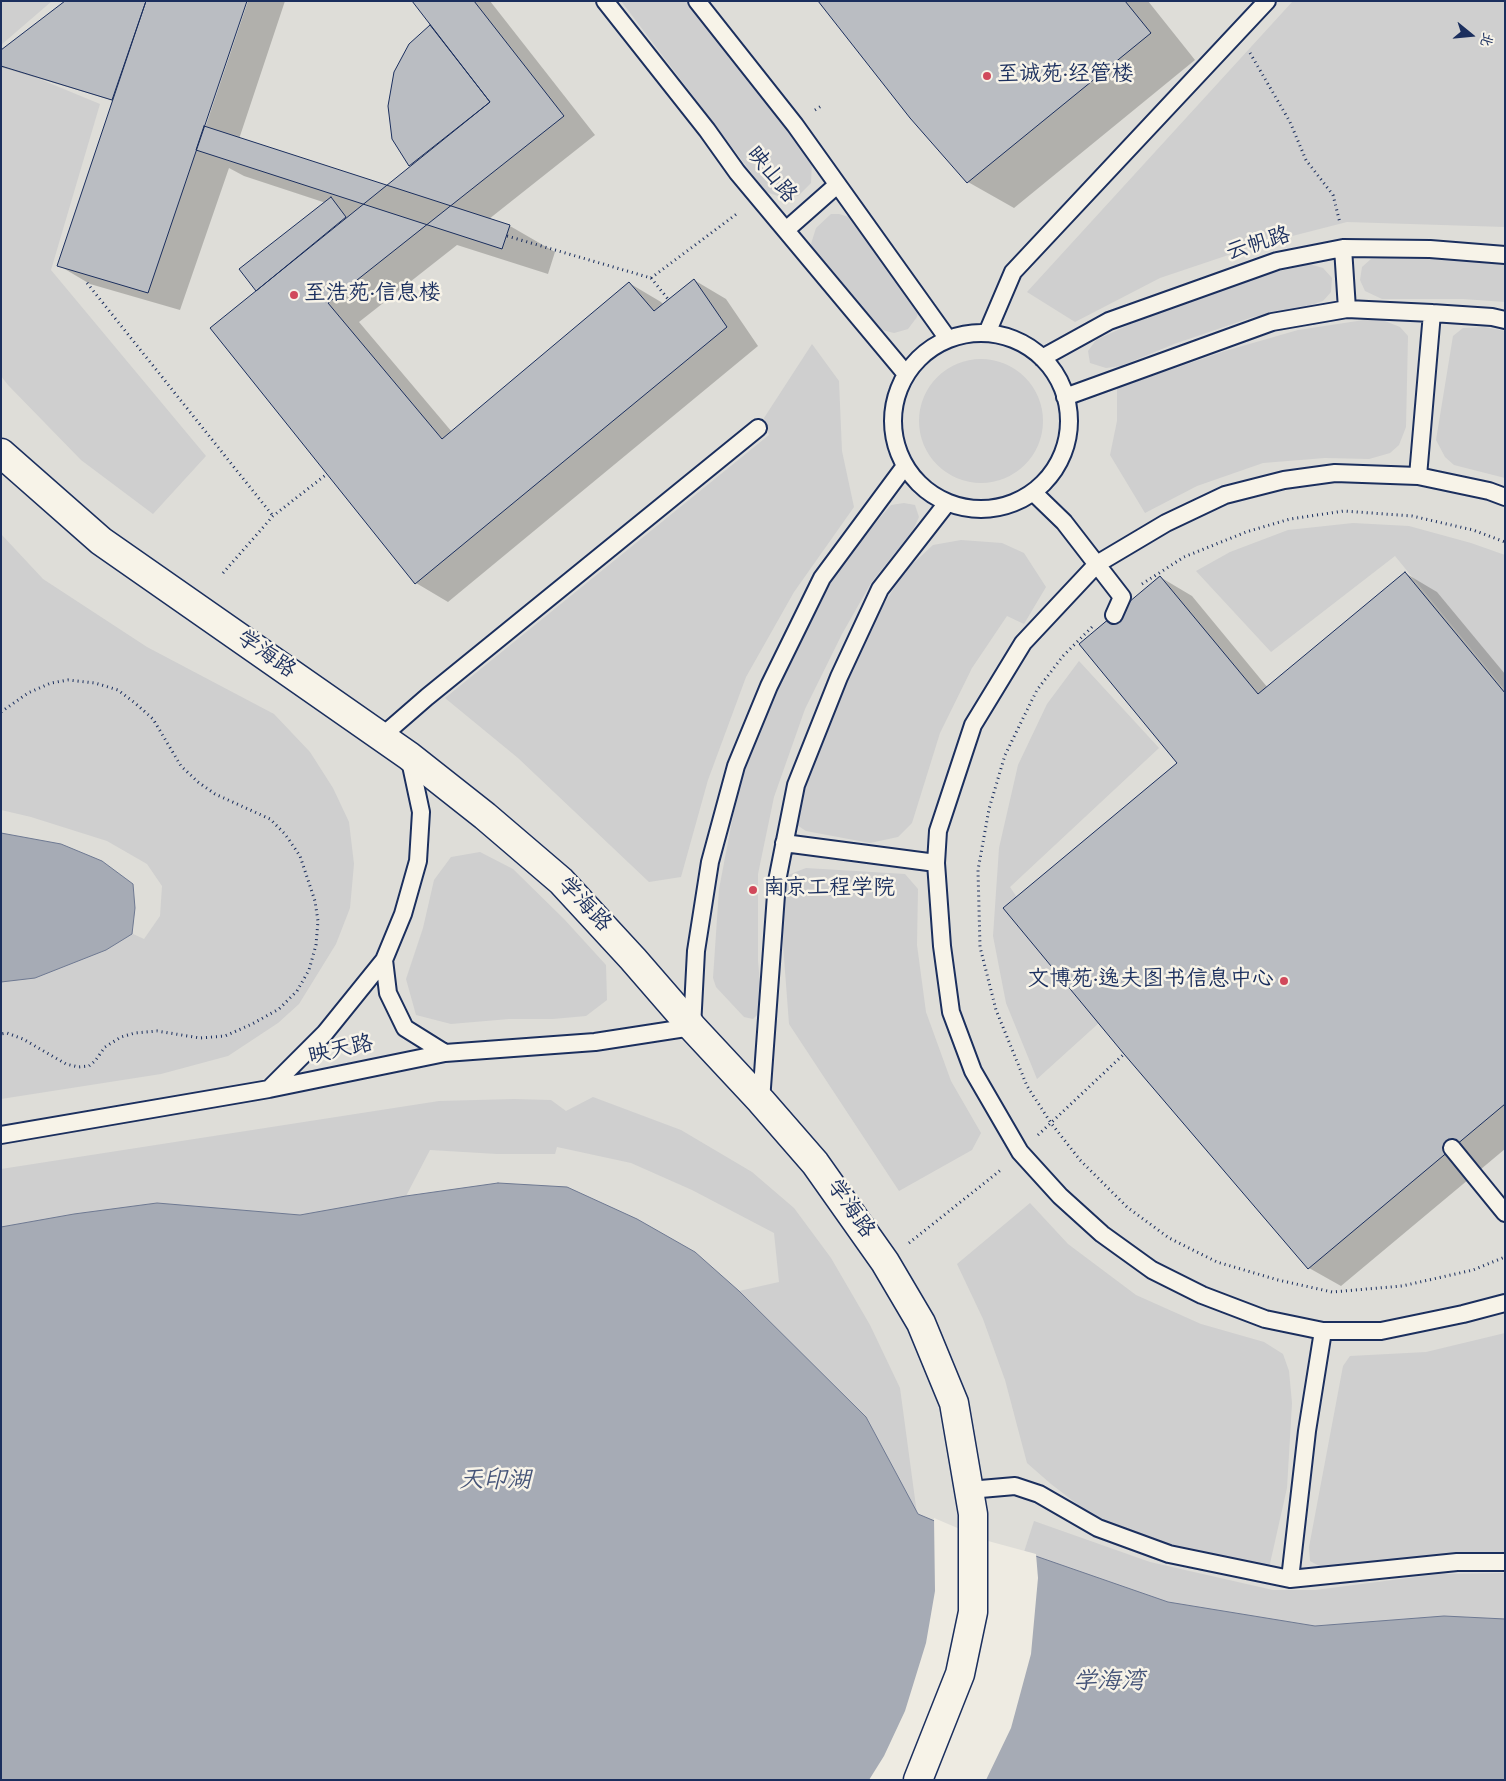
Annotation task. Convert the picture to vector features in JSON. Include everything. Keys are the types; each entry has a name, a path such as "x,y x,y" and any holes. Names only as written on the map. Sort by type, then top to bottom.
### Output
{"street":[{"name":"学海路","path":"1,453 101,541 409,756 485,816 561,881 815,1163 885,1262 921,1323 954,1402 971,1502 973,1612 960,1674 918,1780"}],"lane":[{"name":"映山路","path":"605,1 758,198 906,374"},
{"path":"697,1 795,125 948,339"},
{"path":"986,333 1013,272 1239,33 1256,5"},
{"path":"786,230 837,186"},
{"path":"1343,248 1346,310"},
{"name":"云帆路","path":"1042,358 1109,321 1277,261 1343,248 1430,249 1505,255"},
{"path":"1065,397 1272,322 1346,310 1432,313 1505,320"},
{"path":"1418,476 1432,313"},
{"path":"986,333 1016,340 1042,358 1056,376 1065,397 1069,423 1064,449 1052,473 1033,492 1013,503 991,509 968,509 946,503 923,488 905,466 896,444 893,420 896,396 906,374 924,353 948,339 967,334 986,333"},
{"path":"381,737 426,697 758,428"},
{"path":"692,1027 696,952 710,862 736,766 768,686 822,578 905,466"},
{"path":"1505,497 1489,491 1418,476 1335,473 1284,480 1225,495 1166,523 1097,564 1023,643 973,725 938,831 936,863 942,946 951,1012 973,1071 1020,1152 1067,1202 1102,1234 1152,1270 1202,1295 1265,1319 1323,1330 1381,1331 1505,1303"},
{"path":"1033,492 1064,522 1122,597 1114,615"},
{"path":"761,1101 777,881 796,785 839,677 880,589 946,503"},
{"path":"269,1090 325,1033 384,960 402,914 418,861 421,812 409,756"},
{"path":"784,843 936,863"},
{"path":"384,960 388,993 406,1028 446,1052"},
{"name":"映天路","path":"1,1135 269,1090 446,1052 595,1042 692,1027"},
{"path":"1452,1148 1505,1213"},
{"path":"1290,1579 1307,1432 1323,1330"},
{"path":"971,1502 1015,1486 1039,1494 1098,1528 1169,1554 1290,1579 1457,1562 1505,1562"}],"path":[{"path":"1239,33 1290,122 1306,160 1333,195 1340,216 1343,248"},
{"path":"651,278 758,198"},
{"path":"507,236 651,278 668,300"},
{"path":"87,283 273,516"},
{"path":"223,573 273,516 327,474"},
{"path":"1505,542 1473,530 1412,516 1344,511 1290,519 1246,532 1184,557 1122,597 1063,656 1036,690 1006,755 989,809 978,870 980,948 996,1010 1027,1086 1051,1123 1080,1160 1127,1207 1169,1238 1217,1262 1278,1280 1332,1292 1402,1286 1473,1270 1505,1257"},
{"path":"1,712 28,693 50,683 68,680 94,683 118,690 153,720 181,766 198,782 215,794 270,819 285,834 300,856 315,901 318,920 316,945 309,970 297,991 279,1009 225,1036 200,1038 158,1031 135,1033 121,1037 105,1047 89,1066 78,1067 66,1064 7,1033 1,1034"},
{"path":"885,1262 992,1178 1124,1054"}],"shaded area":[{"name":"南京工程学院","path":"1,1 1505,1 1505,1780 1,1780"},
{"path":"1,1 52,1 1,45"},
{"path":"621,1 689,1 812,161 811,183 798,196 781,197 766,192"},
{"path":"1293,1 1505,1 1505,227 1347,222 1261,244 1160,278 1075,322 1027,292"},
{"path":"1,63 100,104 51,270 206,456 153,514 81,460 1,376"},
{"path":"831,214 849,217 919,306 917,317 908,329 894,333 878,329 815,255 811,244 816,228"},
{"path":"1397,257 1505,264 1505,302 1463,299 1382,299 1365,291 1360,280 1362,267 1371,259"},
{"path":"1309,264 1323,268 1332,278 1331,292 1323,301 1302,308 1253,317 1174,344 1121,366 1106,368 1090,363 1088,351 1096,340 1161,310 1247,279"},
{"path":"1377,318 1400,327 1408,336 1406,427 1399,445 1390,453 1369,459 1325,458 1263,463 1197,486 1145,513 1110,455 1117,421 1117,388 1225,351 1298,330"},
{"path":"1484,327 1505,331 1505,478 1454,465 1445,457 1436,440 1453,336 1463,328"},
{"path":"812,344 839,381 842,451 854,507 794,592 746,677 708,780 681,877 649,882 518,758 445,698 769,435 764,418"},
{"path":"981,359 1005,364 1025,377 1038,397 1043,421 1038,445 1025,465 1005,478 981,483 957,478 937,465 924,445 919,421 924,397 937,377 957,364"},
{"path":"904,503 915,505 919,517 913,530 871,583 842,634 805,709 774,797 758,874 758,961 761,994 759,1013 753,1019 744,1017 716,987 713,978 719,889 738,790 775,689 815,609 848,555 891,505"},
{"path":"1353,523 1409,526 1471,543 1505,555 1505,690 1395,556 1271,652 1196,571 1230,552 1288,530"},
{"path":"1,534 43,579 147,647 274,714 310,752 333,788 349,822 354,864 350,908 336,944 299,1004 278,1023 228,1056 161,1074 1,1099 1,982 131,933 144,939 160,916 162,886 147,864 107,841 31,817 1,810"},
{"path":"961,540 1002,543 1024,553 1046,587 1024,624 1007,616 972,668 940,733 912,823 898,837 870,843 806,831 797,825 804,791 841,689 881,609 904,572 933,545"},
{"path":"1079,661 1159,748 1010,887 1100,1022 1037,1079 1006,1003 993,936 999,848 1018,765 1047,704"},
{"path":"480,852 513,869 564,919 606,965 607,1000 586,1016 553,1019 509,1019 451,1024 416,1015 406,979 423,928 434,880 451,857"},
{"path":"806,868 905,874 918,889 917,945 926,1012 951,1081 981,1133 972,1150 899,1191 789,1024 780,905 788,875"},
{"path":"593,1097 681,1130 752,1172 794,1208 831,1258 870,1325 900,1388 917,1514 866,1417 739,1291 779,1282 774,1233 692,1190 631,1163 557,1147 555,1154 497,1154 430,1150 406,1196 300,1215 157,1203 74,1214 1,1227 1,1169 439,1101 551,1100 566,1111"},
{"path":"1030,1203 1068,1244 1136,1295 1201,1324 1264,1342 1283,1354 1289,1371 1292,1403 1287,1488 1269,1568 1173,1549 1098,1520 1027,1463 1005,1380 983,1319 957,1264"},
{"path":"1505,1333 1505,1554 1321,1567 1310,1561 1309,1547 1343,1366 1350,1356 1426,1352"},
{"path":"1034,1521 1150,1562 1273,1590 1315,1590 1439,1574 1505,1573 1505,1619 1444,1616 1315,1626 1168,1602 1024,1552"}],"water":[{"path":"1,833 61,844 102,861 133,884 135,908 132,934 106,950 35,978 1,982"},
{"name":"天印湖","path":"498,1183 567,1187 637,1219 695,1252 739,1291 866,1417 918,1514 987,1543 1024,1552 1168,1602 1315,1626 1444,1616 1505,1619 1505,1780 1,1780 1,1227 74,1214 157,1203 300,1215 406,1196"}],"pier":[{"path":"934,1518 988,1541 1036,1554 1038,1578 1031,1654 1011,1728 986,1780 869,1780 884,1756 905,1711 926,1643 935,1591"}],"building":[{"path":"65,1 146,1 112,100 1,66 1,50"},
{"path":"146,1 247,1 148,293 57,266"},
{"name":"至浩苑·信息楼","path":"412,1 474,1 564,116 328,303 442,439 629,282 654,311 694,279 727,327 415,584 210,328 490,102"},
{"name":"至诚苑·经管楼","path":"818,1 1125,1 1151,33 967,183 910,118"},
{"path":"430,25 490,102 409,166 392,139 388,106 394,72 409,44"},
{"path":"204,126 510,225 502,249 196,150"},
{"path":"331,197 346,217 256,291 239,269"},
{"name":"文博苑·逸夫图书信息中心","path":"1405,572 1505,693 1505,1104 1308,1269 1124,1054 1003,908 1177,763 1079,644 1160,576 1258,694"}],"place":[{"name":"至诚苑·经管楼","path":"987,76"},
{"name":"至浩苑·信息楼","path":"294,295"},
{"name":"南京工程学院","path":"753,890"},
{"name":"文博苑·逸夫图书信息中心","path":"1284,981"}],"water label":[{"name":"学海湾","path":"1109,1684"}]}
